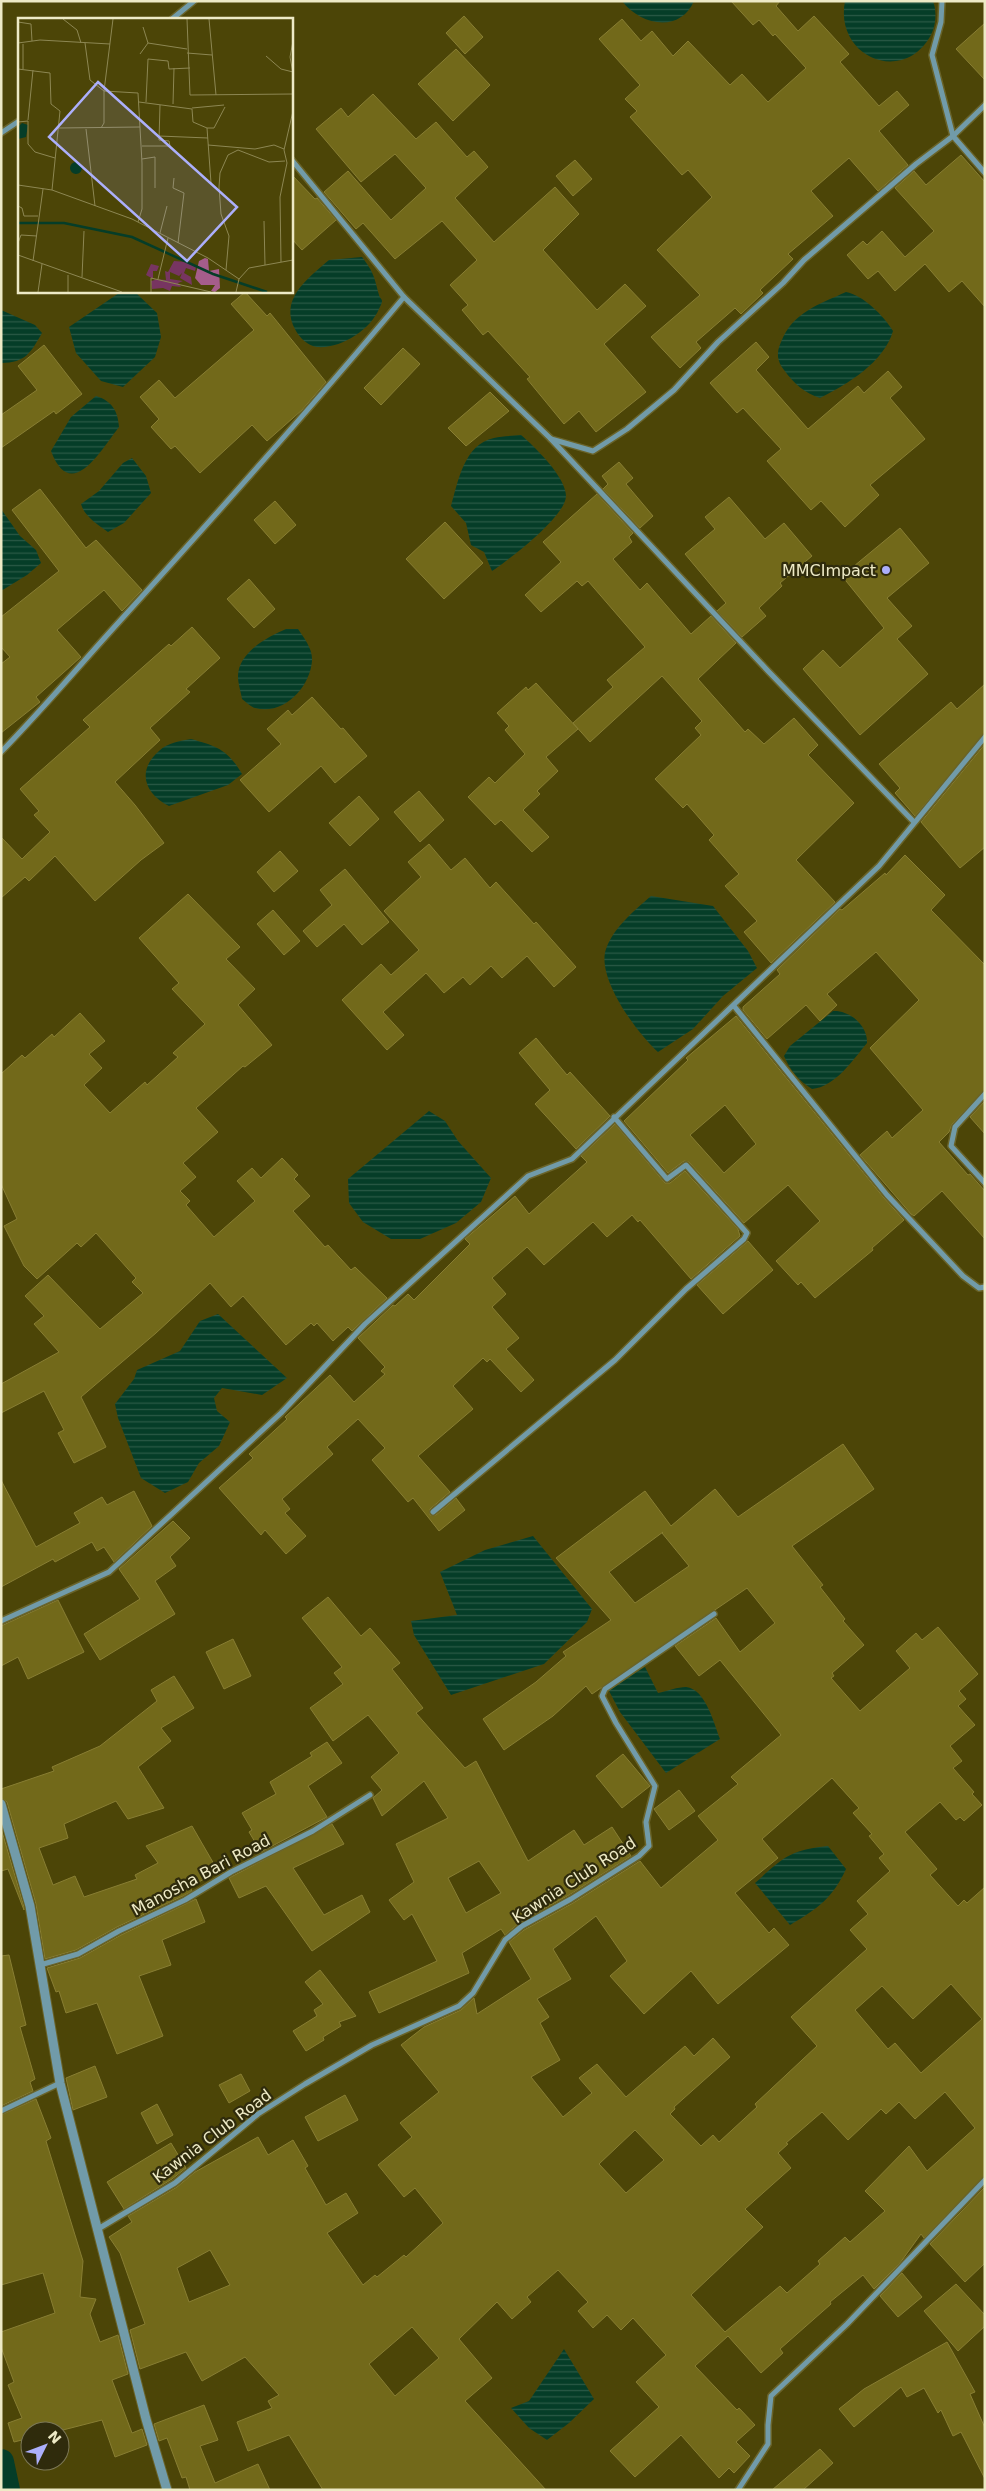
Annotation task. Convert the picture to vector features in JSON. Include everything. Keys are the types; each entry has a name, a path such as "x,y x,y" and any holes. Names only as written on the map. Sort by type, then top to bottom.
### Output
{"street":[{"path":"173,18 194,1"},
{"path":"942,1 941,22 932,55 953,136 985,173"},
{"path":"550,438 592,451 627,429 674,390 718,342 783,283 804,260 916,164 953,136 985,104"},
{"path":"1,133 18,122"},
{"path":"292,159 404,298 550,438 769,672 914,822"},
{"path":"1,752 55,697 93,651 259,468 404,298"},
{"path":"1,1621 109,1572 282,1413 365,1324 528,1176 572,1159 614,1117 734,1006 878,866 985,737"},
{"path":"734,1006 887,1195 963,1276 979,1288 985,1287"},
{"path":"985,1094 956,1127 951,1146 985,1183"},
{"path":"433,1512 615,1360 686,1289 744,1239 747,1233 686,1165 667,1178 614,1117"},
{"name":"Kawnia Club Road","path":"98,2229 175,2183 258,2114 305,2084 372,2045 459,2006 473,1993 505,1940 522,1926 570,1899 644,1851 649,1846 646,1822 655,1786 616,1723 602,1696 605,1689 714,1614"},
{"name":"Manosha Bari Road","path":"40,1966 78,1954 185,1900 231,1872 313,1831 370,1795"},
{"path":"1,1804 30,1906 60,2083 146,2419 167,2490"},
{"path":"1,2111 60,2083"},
{"path":"738,2490 768,2444 771,2396 847,2324 985,2180"}],"shaded area":[{"path":"622,1 694,1 688,11 680,18 670,22 660,22 639,16"},
{"path":"845,1 933,1 935,23 933,31 919,50 904,59 889,61 873,58 860,50 850,37 844,21"},
{"path":"362,257 373,275 382,300 375,317 354,337 336,345 317,347 307,343 298,334 291,320 290,310 298,291 329,260"},
{"path":"135,292 157,313 161,337 155,357 123,387 101,381 76,353 69,327 119,293"},
{"path":"846,292 866,302 884,319 893,331 882,353 864,371 820,398 805,391 792,380 780,363 778,350 786,332 799,316"},
{"path":"1,310 35,325 42,333 31,351 22,359 1,363"},
{"path":"96,396 110,404 116,411 119,427 86,468 77,473 68,473 59,466 51,451 71,417"},
{"path":"521,435 555,471 565,488 566,496 564,505 547,526 523,548 492,571 484,552 471,545 466,523 451,506 464,465 476,448 494,438"},
{"path":"132,458 146,476 151,493 124,523 108,532 88,516 81,504 99,491 123,463"},
{"path":"1,509 20,536 36,550 41,563 27,575 1,591"},
{"path":"286,629 298,629 310,648 312,661 306,680 294,697 285,704 276,708 266,709 250,706 242,699 238,679 239,668 248,653 262,641"},
{"path":"191,739 208,744 227,754 242,774 228,785 169,806 149,789 146,782 147,766 162,748"},
{"path":"651,896 713,906 748,951 757,968 723,996 693,1029 658,1052 640,1032 620,1004 607,975 605,961 606,949 614,934 625,920"},
{"path":"833,1011 846,1013 857,1020 867,1037 867,1043 836,1078 820,1087 812,1089 795,1075 784,1056 790,1046"},
{"path":"429,1111 445,1121 458,1141 491,1178 481,1202 456,1223 420,1239 391,1239 363,1222 349,1203 348,1179"},
{"path":"218,1314 287,1378 262,1395 222,1388 214,1398 217,1411 230,1422 219,1446 199,1463 188,1482 165,1493 141,1478 118,1418 115,1404 134,1379 137,1370 180,1351 200,1321"},
{"path":"533,1536 592,1609 587,1622 544,1664 451,1695 414,1635 411,1621 457,1615 440,1572 485,1550"},
{"path":"645,1667 658,1693 686,1687 693,1689 699,1694 712,1716 720,1739 666,1773 620,1712 608,1689"},
{"path":"828,1846 846,1869 836,1888 823,1902 790,1925 755,1883 787,1857 804,1850"},
{"path":"564,2349 594,2399 569,2423 547,2440 529,2428 511,2408 529,2401"}],"building":[{"path":"731,1 780,1 776,6 798,31 814,16 849,54 840,62 879,106 897,91 909,105 879,131 908,165 878,191 849,158 811,191 833,216 788,254 793,259 760,290 763,293 741,314 735,308 696,342 701,348 680,368 651,337 700,295 657,250 712,197 688,170 682,175 630,117 637,111 625,99 640,85 599,39 622,19 641,41 652,31 673,56 688,41 730,85 742,74 768,102 806,68 775,34 773,36 759,20 753,25"},
{"path":"464,16 483,37 465,54 446,33"},
{"path":"985,23 985,80 956,49"},
{"path":"456,49 490,85 453,121 418,84"},
{"path":"373,94 416,139 436,122 467,157 474,151 488,167 455,198 494,242 555,187 579,214 543,250 597,310 625,284 646,306 604,344 646,392 596,432 579,411 564,424 527,379 530,377 488,331 483,335 462,310 468,305 450,285 477,260 442,221 395,259 363,223 356,229 324,192 348,171 391,220 426,188 395,154 361,182 316,129 341,108 348,117"},
{"path":"961,155 985,182 985,307 962,281 949,292 925,264 895,291 878,271 868,279 847,255 863,241 867,245 882,231 905,257 934,231 895,188 914,171 926,185"},
{"path":"575,160 592,179 573,196 556,176"},
{"path":"292,175 315,199 317,198 336,220 302,250 292,239"},
{"path":"245,292 267,316 270,313 326,382 302,410 267,441 252,425 200,473 175,446 171,449 151,427 159,419 140,397 159,380 175,398 254,330 231,304"},
{"path":"756,342 769,357 756,370 808,429 858,386 864,393 888,371 902,387 890,398 925,439 870,485 879,495 845,527 821,501 811,510 767,461 781,449 743,408 737,413 710,383"},
{"path":"44,345 82,394 56,414 54,411 1,448 1,415 37,390 18,366"},
{"path":"403,348 420,364 381,405 364,388"},
{"path":"490,392 509,411 466,446 448,428"},
{"path":"619,462 633,478 626,484 653,516 640,528 603,489 608,484 602,476"},
{"path":"40,489 86,548 96,540 142,590 122,611 104,590 57,630 81,657 36,697 40,702 1,733 1,664 10,657 1,647 1,617 59,571 12,510"},
{"path":"597,494 633,533 629,537 632,542 613,559 640,590 647,583 691,634 711,616 736,643 698,679 745,732 748,729 764,744 794,718 818,745 808,755 854,803 796,860 835,902 771,963 744,932 757,921 725,886 739,874 709,840 714,835 687,804 683,808 655,779 701,735 695,728 702,721 662,676 590,742 573,723 613,687 607,680 645,647 588,581 582,586 577,581 541,612 525,595 561,562 543,542"},
{"path":"729,497 765,539 784,523 812,556 780,583 782,586 759,608 766,616 742,637 717,611 726,603 685,554 715,529 705,517"},
{"path":"275,501 296,525 275,544 254,520"},
{"path":"445,522 483,563 444,599 406,559"},
{"path":"900,528 929,563 887,598 912,626 897,639 928,674 860,735 803,669 823,650 840,668 884,628 842,576"},
{"path":"249,579 275,609 254,628 227,599"},
{"path":"192,627 220,658 186,689 190,692 150,728 160,740 115,782 164,843 141,860 95,901 55,856 29,881 25,877 1,898 1,837 22,859 50,832 34,815 39,811 20,789 90,727 83,720 169,644 171,646"},
{"path":"536,683 578,729 546,757 558,771 537,791 540,794 523,810 549,837 532,852 501,820 495,825 468,797 489,777 495,783 525,754 505,730 509,726 497,713 526,687 528,690"},
{"path":"985,684 985,733 915,816 895,793 900,788 879,764 951,702 957,709"},
{"path":"312,697 341,729 343,728 367,756 335,783 321,766 269,812 240,780 281,744 267,729 288,710 292,715"},
{"path":"985,744 985,847 960,868 921,822"},
{"path":"419,791 444,820 420,842 394,812"},
{"path":"359,796 379,819 350,846 329,823"},
{"path":"429,844 451,870 465,858 490,888 496,882 534,924 536,922 576,967 554,987 527,956 502,978 491,966 470,985 463,977 444,993 426,973 383,1012 404,1035 387,1050 342,1000 381,964 391,975 419,950 384,911 421,877 408,862"},
{"path":"280,851 298,871 274,892 257,872"},
{"path":"905,855 945,895 931,910 985,965 985,1090 952,1124 949,1132 939,1142 985,1191 985,1239 942,1191 914,1216 911,1214 860,1155 887,1131 892,1138 923,1110 870,1048 919,1000 876,952 827,994 837,1005 820,1021 806,1005 767,1039 743,1010 743,1007 780,974 777,970 840,909 842,910 885,873 886,875"},
{"path":"345,869 389,922 362,945 344,924 317,947 303,931 332,905 320,890"},
{"path":"188,894 240,947 226,959 255,989 238,1005 272,1045 245,1067 243,1066 196,1108 218,1132 183,1163 196,1177 180,1191 190,1201 186,1205 214,1237 255,1201 237,1181 252,1168 261,1178 282,1158 298,1175 294,1179 310,1196 293,1211 325,1247 328,1245 351,1270 355,1267 387,1298 352,1331 348,1327 333,1341 317,1323 314,1326 311,1323 286,1345 243,1296 231,1307 210,1283 156,1333 81,1397 106,1447 74,1463 58,1433 64,1430 44,1391 1,1413 1,1384 59,1352 34,1324 44,1316 25,1296 48,1275 100,1329 143,1293 132,1282 136,1278 96,1233 81,1247 77,1243 37,1279 24,1266 4,1226 17,1219 1,1184 1,1074 22,1055 25,1058 52,1034 54,1037 80,1013 105,1041 89,1054 102,1068 84,1085 110,1113 145,1082 147,1085 178,1057 173,1053 205,1024 172,989 179,983 139,938"},
{"path":"273,910 300,941 284,955 257,924"},
{"path":"736,1016 904,1220 872,1248 873,1250 815,1298 801,1282 798,1285 776,1261 820,1221 788,1185 744,1223 689,1162 684,1161 668,1173 624,1121 688,1060 686,1058","holes":["725,1105 756,1144 724,1173 690,1135"]},
{"path":"536,1038 567,1075 570,1072 610,1116 576,1149 535,1104 550,1090 519,1053"},
{"path":"985,1101 985,1134 970,1117"},
{"path":"615,1124 665,1183 670,1183 685,1171 738,1229 740,1236 691,1279 640,1220 638,1222 632,1215 607,1237 593,1222 544,1265 527,1247 492,1278 506,1294 492,1307 519,1338 506,1349 534,1380 521,1392 490,1359 487,1362 483,1358 453,1386 473,1409 418,1456 450,1492 430,1509 430,1515 436,1515 456,1498 465,1510 439,1531 413,1498 408,1502 372,1460 385,1448 358,1419 327,1447 333,1454 282,1499 290,1509 285,1513 306,1536 286,1554 265,1530 261,1535 219,1488 253,1458 249,1454 330,1375 354,1402 385,1374 381,1371 385,1367 358,1338 393,1305 395,1306 408,1294 414,1300 470,1244 465,1239 515,1196 529,1214 587,1162 581,1156"},
{"path":"748,1241 773,1270 723,1314 697,1285"},
{"path":"843,1444 874,1489 792,1546 823,1585 820,1587 845,1619 843,1621 864,1645 832,1673 834,1676 831,1678 860,1711 910,1668 896,1651 916,1633 922,1640 938,1627 978,1674 959,1691 966,1699 958,1706 975,1725 950,1746 962,1761 953,1768 974,1792 972,1794 982,1805 964,1821 960,1817 956,1820 940,1802 905,1832 937,1869 930,1875 958,1906 964,1900 967,1903 985,1887 985,2176 924,2238 921,2234 900,2263 874,2289 863,2275 830,2302 831,2304 780,2349 783,2353 761,2373 728,2336 695,2366 737,2410 739,2408 755,2425 736,2442 750,2456 734,2473 729,2468 719,2478 681,2435 635,2477 610,2451 659,2407 636,2382 666,2355 633,2318 621,2330 607,2315 593,2328 578,2311 588,2302 558,2270 527,2297 531,2302 512,2319 497,2302 459,2339 492,2378 465,2401 546,2490 323,2490 289,2435 248,2451 237,2422 272,2408 268,2401 279,2395 245,2357 202,2381 186,2352 140,2369 130,2330 145,2324 120,2253 109,2237 132,2222 128,2216 177,2187 195,2172 258,2137 268,2155 293,2140 308,2166 305,2168 326,2205 346,2193 358,2213 327,2233 363,2285 375,2275 377,2277 404,2255 406,2257 443,2223 415,2188 404,2197 378,2165 412,2137 400,2123 439,2092 401,2045 424,2027 461,2010 474,1998 477,2014 531,1979 509,1942 524,1930 573,1903 640,1861 661,1888 718,1840 698,1816 738,1784 731,1777 781,1735 720,1660 699,1676 675,1646 716,1618 740,1652 775,1623 747,1588 592,1694 586,1686 553,1716 504,1750 483,1719 536,1682 566,1656 563,1652 611,1620 556,1558 645,1491 671,1526 715,1489 738,1517","holes":["663,1532 689,1566 635,1603 609,1572","832,1778 859,1808 853,1813 872,1834 869,1836 884,1854 879,1858 890,1871 857,1901 868,1914 850,1930 867,1949 791,2017 817,2046 755,2104 757,2107 719,2142 713,2135 701,2146 670,2114 675,2109 674,2107 730,2057 713,2038 694,2056 685,2046 626,2097 597,2064 579,2078 592,2093 563,2117 531,2077 560,2060 540,2023 549,2017 537,1999 571,1979 553,1949 596,1916 627,1961 610,1976 644,2014 691,1971 718,2004 789,1945 774,1928 769,1933 735,1893 778,1858 762,1839","951,1984 982,2019 921,2073 895,2043 888,2049 855,2010 882,1986 913,2019","945,2092 975,2128 927,2171 909,2146 865,2191 885,2211 850,2242 845,2237 818,2261 820,2264 787,2293 780,2286 725,2332 691,2295 763,2227 745,2209 791,2168 778,2153 788,2144 786,2143 822,2112 848,2140 881,2109 886,2114 899,2102 915,2119","635,2130 664,2160 626,2193 599,2164","210,2250 230,2285 189,2302 177,2268","412,2327 439,2358 395,2396 369,2364"]},
{"path":"1,1480 36,1547 80,1523 74,1513 102,1497 107,1505 134,1491 152,1526 114,1562 104,1547 97,1551 92,1542 55,1562 53,1559 1,1587"},
{"path":"173,1521 190,1538 170,1557 176,1566 155,1581 175,1614 100,1660 84,1634 140,1599 119,1569"},
{"path":"328,1597 361,1636 370,1628 400,1663 392,1669 423,1708 416,1713 465,1768 476,1761 528,1861 574,1830 584,1845 612,1827 631,1856 569,1895 520,1922 505,1935 501,1929 462,1953 469,1973 379,2013 369,1992 437,1961 412,1914 404,1920 389,1900 414,1882 396,1844 448,1818 424,1781 382,1816 373,1798 382,1790 371,1777 399,1753 368,1715 333,1741 310,1708 343,1684 334,1673 342,1667 302,1618","holes":["479,1861 501,1893 466,1913 448,1878"]},
{"path":"58,1600 84,1652 28,1679 18,1657 1,1666 1,1626"},
{"path":"233,1639 251,1676 224,1689 206,1652"},
{"path":"174,1676 194,1708 161,1728 171,1741 138,1767 164,1808 128,1819 116,1801 64,1824 68,1838 39,1848 53,1885 75,1876 84,1897 137,1879 135,1875 158,1863 146,1846 192,1826 218,1871 190,1887 192,1891 183,1896 117,1927 76,1950 45,1959 36,1904 7,1802 1,1798 1,1789 54,1771 52,1767 100,1746 157,1701 151,1690"},
{"path":"327,1742 342,1763 308,1786 327,1817 261,1852 249,1832 252,1830 242,1813 276,1794 270,1782 312,1756 310,1753"},
{"path":"623,1754 650,1786 622,1808 596,1776"},
{"path":"679,1790 695,1811 669,1830 654,1809"},
{"path":"332,1824 344,1844 293,1868 324,1915 362,1895 370,1912 312,1951 266,1886 239,1898 229,1878"},
{"path":"1,1828 24,1910 8,1869 1,1871"},
{"path":"196,1899 205,1922 162,1940 171,1965 139,1976 163,2036 117,2054 97,2003 66,2013 59,1991 56,1992 47,1968 80,1958 121,1935"},
{"path":"9,1955 26,2025 20,2027 35,2079 30,2082 33,2091 1,2106 1,1956"},
{"path":"320,1970 356,2016 339,2022 341,2026 323,2037 324,2040 306,2051 293,2031 317,2016 314,2010 323,2004 305,1982"},
{"path":"95,2066 107,2097 73,2110 66,2078"},
{"path":"241,2074 250,2091 229,2103 219,2085"},
{"path":"345,2095 358,2120 318,2141 305,2117"},
{"path":"36,2099 51,2138 46,2141 83,2261 80,2297 96,2299 90,2314 100,2342 118,2335 128,2374 112,2380 132,2433 142,2429 147,2445 115,2457 102,2420 70,2428 70,2421 20,2421 20,2440 14,2442 8,2423 22,2418 8,2385 14,2382 1,2347 1,2332 55,2313 43,2273 1,2285 1,2115"},
{"path":"157,2104 173,2135 157,2144 141,2113"},
{"path":"171,2143 186,2168 124,2209 107,2182"},
{"path":"985,2187 985,2263 965,2282 930,2244"},
{"path":"902,2273 922,2297 898,2317 880,2296"},
{"path":"956,2284 985,2315 985,2326 958,2351 924,2311"},
{"path":"947,2342 975,2392 970,2394 985,2428 985,2479 961,2432 953,2436 941,2410 938,2413 924,2388 907,2397 901,2387 854,2427 839,2409 864,2389"},
{"path":"204,2405 218,2440 200,2446 215,2483 258,2464 270,2490 190,2490 186,2477 182,2478 167,2438 159,2441 154,2424"},
{"path":"820,2449 833,2463 803,2490 772,2490"}],"waterway":[{"path":"1,2462 7,2490"}],"place":[{"name":"MMCImpact","path":"886,570"}]}
